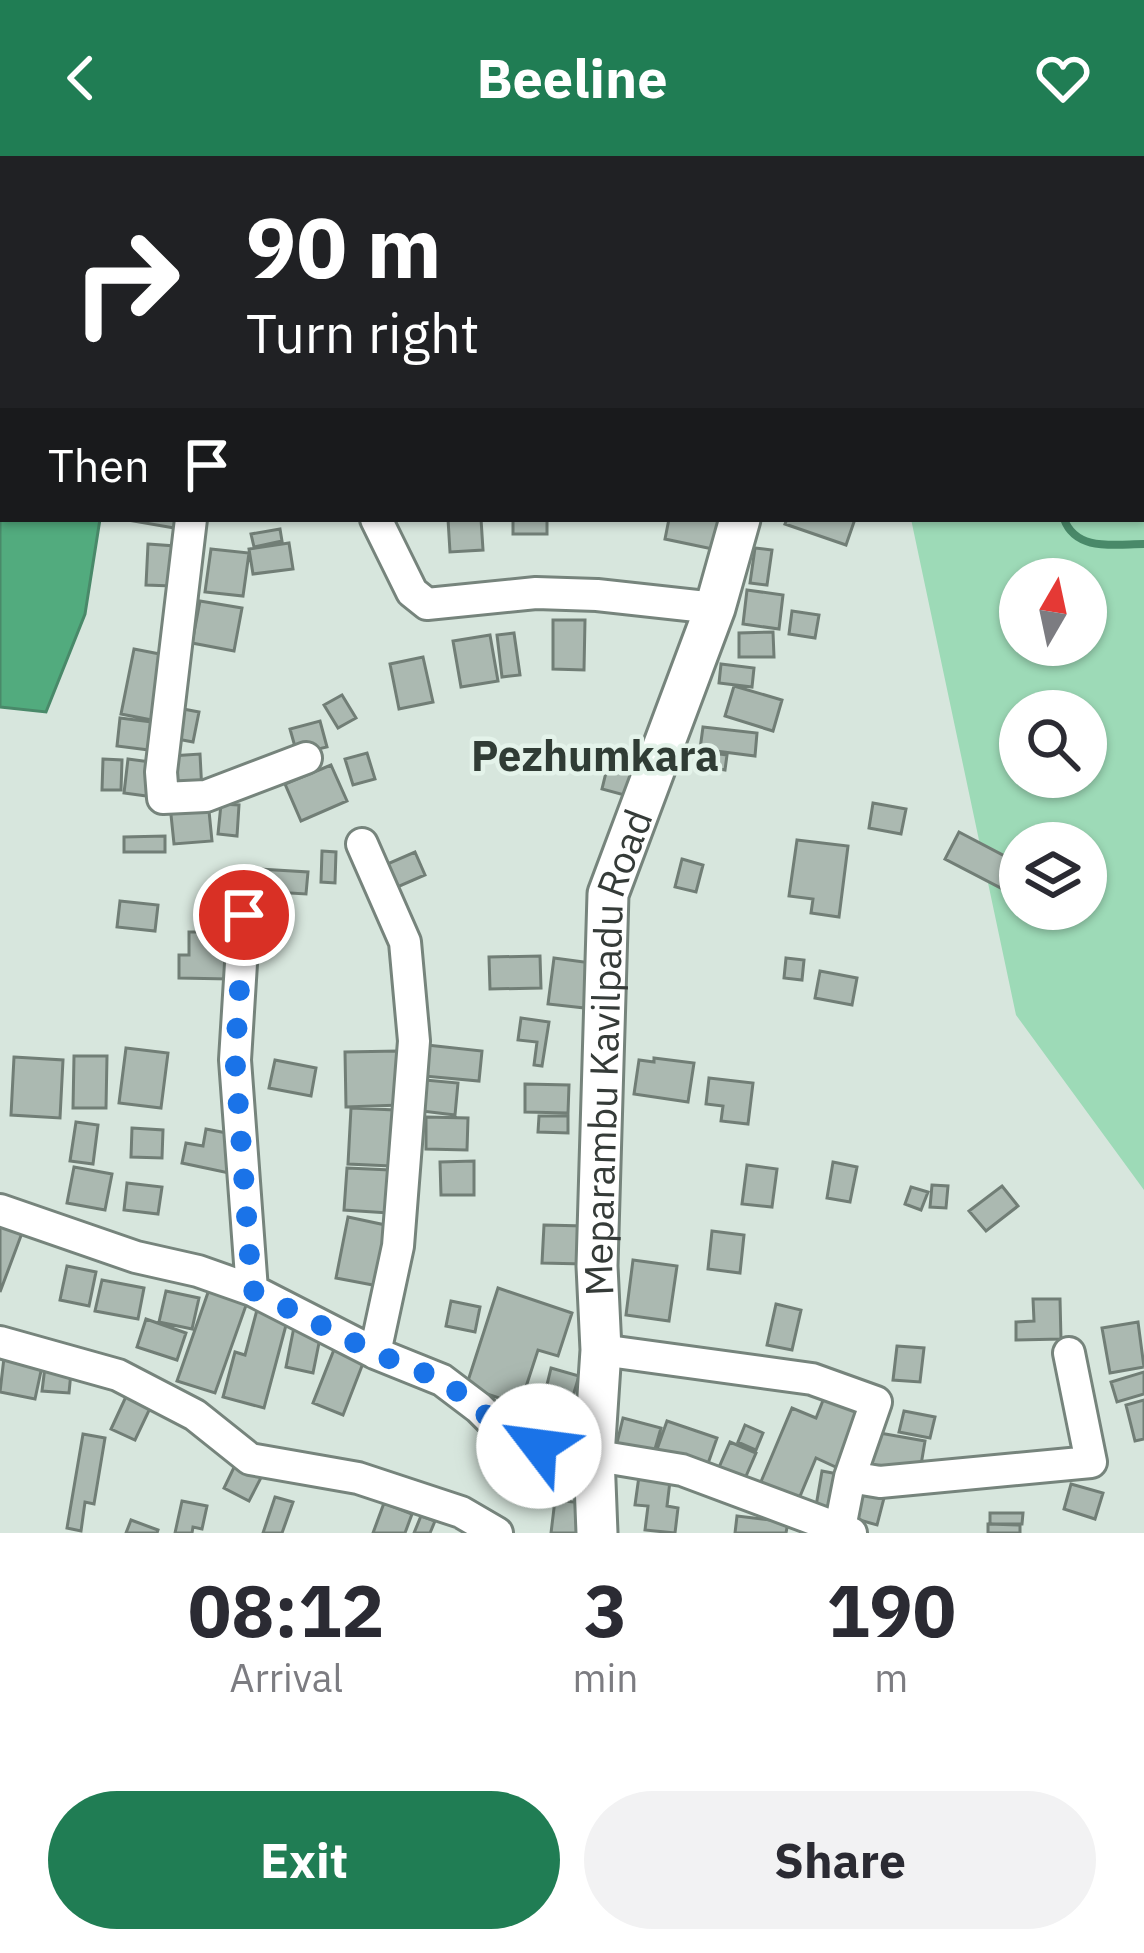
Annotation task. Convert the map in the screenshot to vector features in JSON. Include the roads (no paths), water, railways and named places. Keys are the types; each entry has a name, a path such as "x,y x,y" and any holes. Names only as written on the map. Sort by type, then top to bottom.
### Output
{"main road":[{"name":"Meparambu Kavilpadu Road","path":"597,1533 594,1456 601,1350 596,1266 608,894 716,608 739,522"}],"street":[{"path":"190,522 161,772 163,798 206,796 306,758"},
{"path":"377,522 412,592 427,604 536,593 716,608"},
{"path":"362,844 405,942 414,1041 398,1246 375,1353"},
{"path":"244,915 235,1060 252,1290"},
{"path":"0,1210 136,1257 252,1290 375,1353 442,1380 513,1442 682,1470 846,1530 850,1477 876,1402 812,1379 601,1350"},
{"path":"0,1342 118,1375 195,1415 250,1459 358,1478 461,1512 497,1533"},
{"path":"850,1477 880,1482 1090,1462 1069,1353"}],"waterway":[{"path":"1066,522 1077,537 1087,541 1144,544"}],"district":[{"name":"Pezhumkara","path":"595,755"}]}
